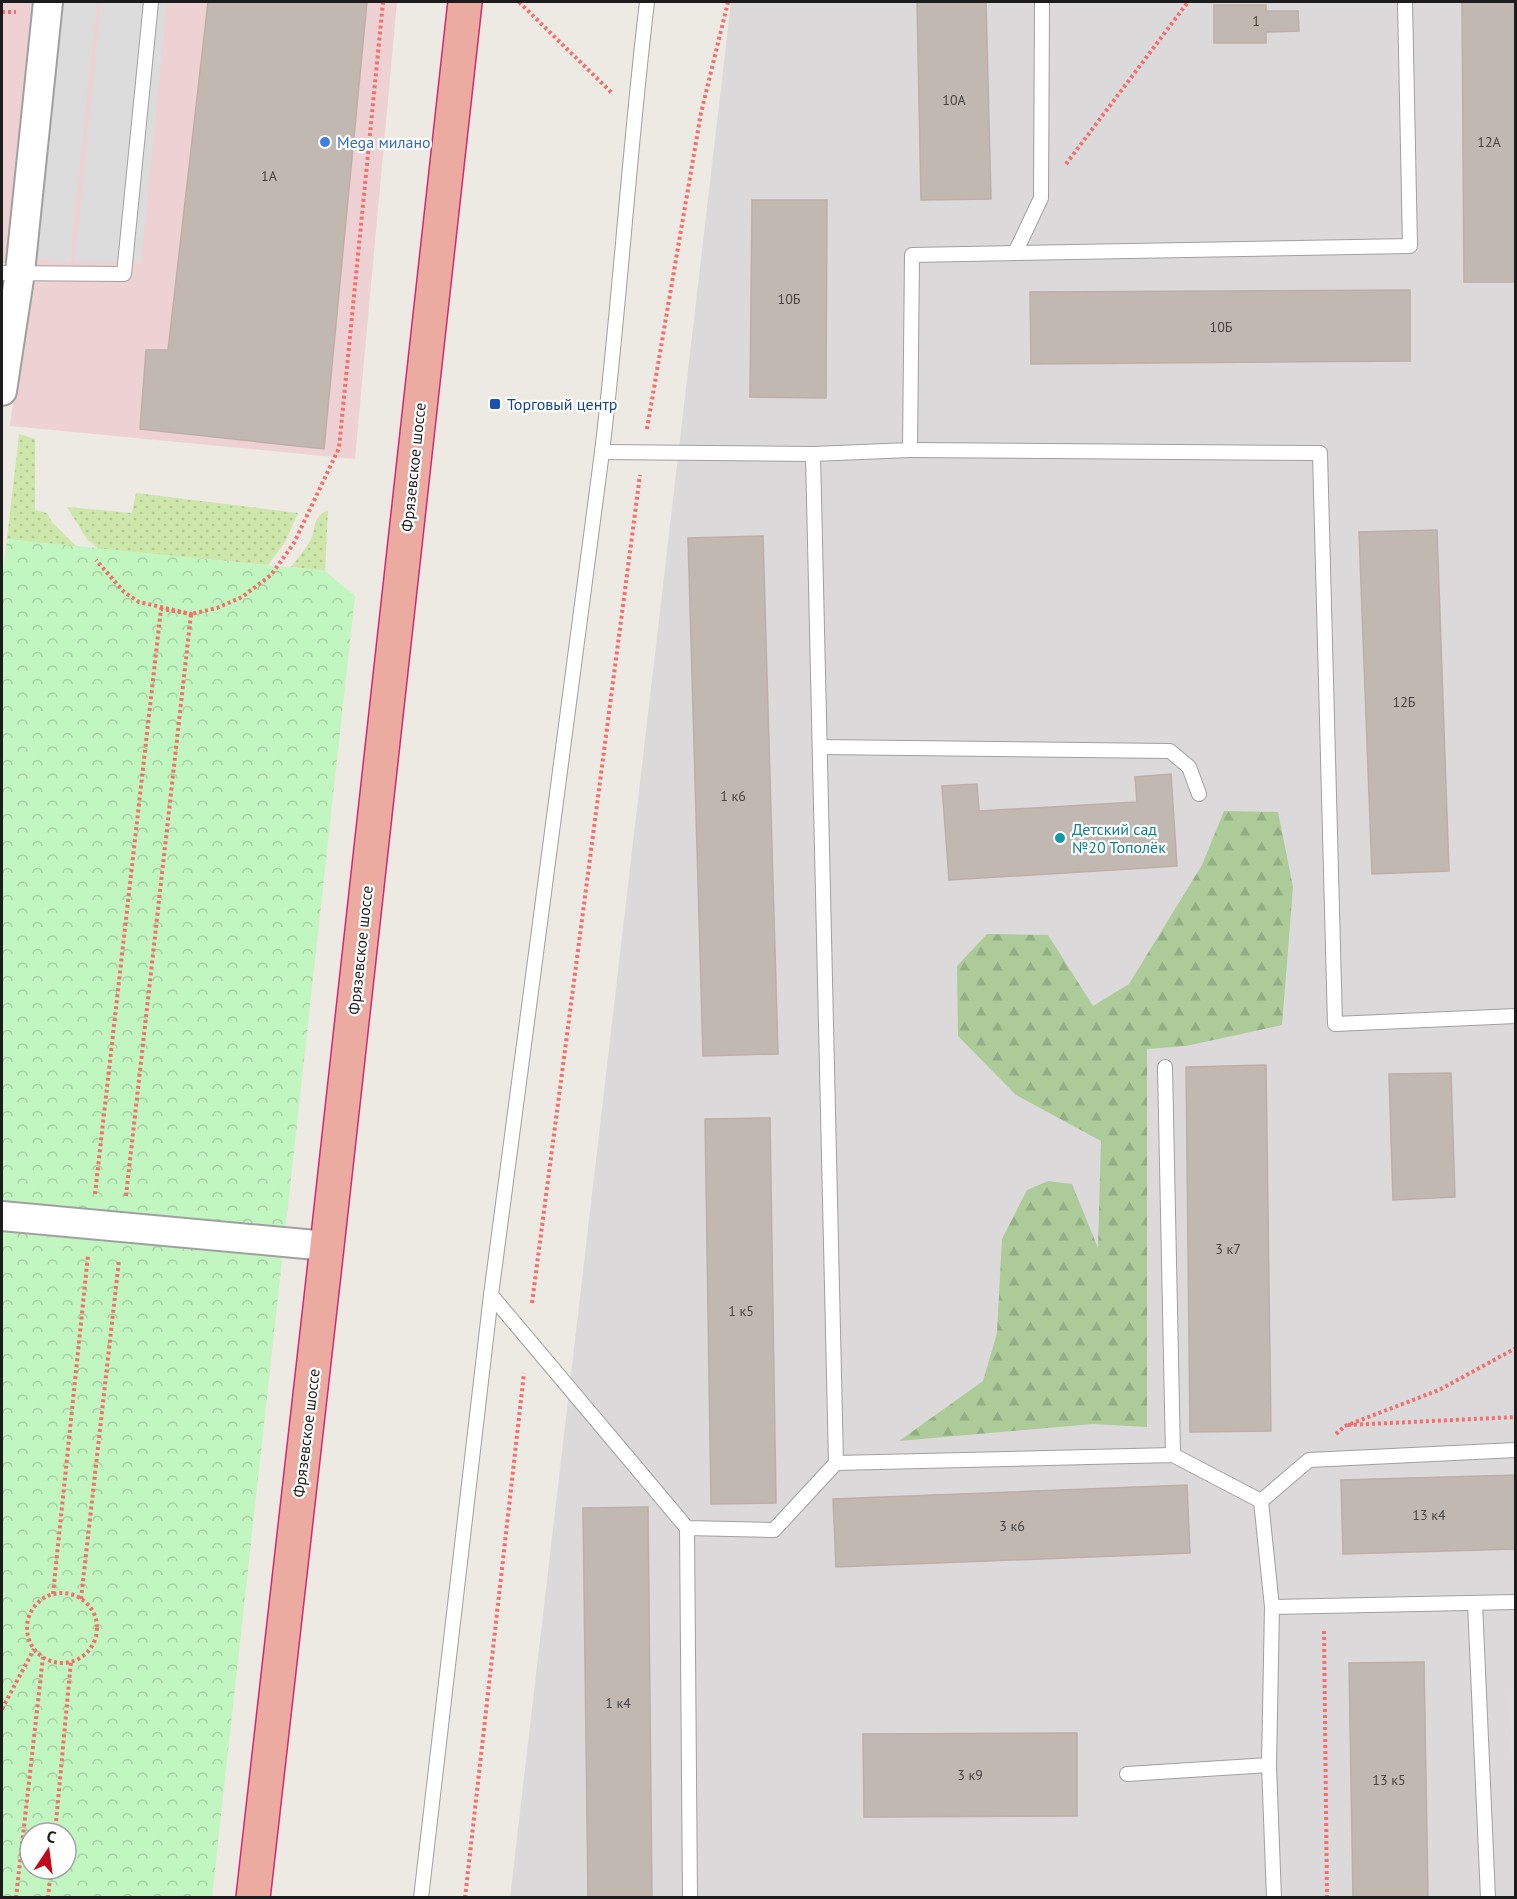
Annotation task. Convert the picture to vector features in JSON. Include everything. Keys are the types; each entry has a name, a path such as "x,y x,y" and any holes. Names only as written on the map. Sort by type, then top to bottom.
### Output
{"highway":[{"name":"Фрязевское шоссе","path":"252,1898 465,2"}],"street":[{"path":"2,391 11,273 48,2"},
{"path":"2,1216 327,1246"}],"lane":[{"path":"11,273 124,274 151,2"},
{"path":"421,1898 491,1295 616,337 634,115 647,2"},
{"path":"1015,253 1041,198 1042,2"},
{"path":"910,450 912,255 1410,246 1405,2"},
{"path":"602,452 813,454 910,450 1320,453 1335,1024 1515,1016"},
{"path":"687,1527 774,1530 836,1463 813,454"},
{"path":"820,747 1170,751 1189,767 1199,794"},
{"path":"1165,1067 1173,1455"},
{"path":"491,1295 687,1527 690,1898"},
{"path":"1261,1501 1309,1460 1515,1450"},
{"path":"836,1463 1173,1455 1261,1501"},
{"path":"1261,1501 1272,1607 1269,1766 1274,1898"},
{"path":"1272,1607 1515,1602"},
{"path":"1475,1603 1488,1898"},
{"path":"1127,1774 1269,1766"}],"path":[{"path":"53,1594 91,1224 161,609 191,614 217,608 242,597 271,575 294,543 339,448 383,2"},
{"path":"519,2 634,115"},
{"path":"465,1898 528,1338 643,452 701,113 728,2"},
{"path":"1041,198 1188,2"},
{"path":"96,560 124,592 139,602 191,614"},
{"path":"81,1599 191,614"},
{"path":"1309,1460 1345,1426 1439,1390 1515,1348"},
{"path":"1345,1426 1515,1417"},
{"path":"64,1593 81,1599 92,1611 96,1621 97,1633 93,1644 86,1654 72,1661 53,1662 43,1657 34,1649 27,1628 34,1607 42,1599 53,1594 64,1593"},
{"path":"1324,1606 1327,1898"},
{"path":"2,1709 34,1649"},
{"path":"16,1898 43,1657"},
{"path":"56,1821 72,1661"},
{"path":"48,1898 50,1881"}],"shaded area":[{"path":"2,2 397,2 355,459 10,426 31,263 2,263"},
{"path":"60,2 97,2 70,262 33,258"},
{"path":"101,2 167,2 141,263 75,261"},
{"path":"731,2 1515,2 1515,1897 510,1898"},
{"path":"1508,1689 1516,1689 1515,1848"}],"green space":[{"path":"19,434 35,439 35,510 47,513 52,522 78,548 7,539"},
{"path":"136,493 298,513 285,542 268,565 99,549 87,539 67,507 132,513"},
{"path":"328,510 325,571 291,567 312,538 318,517"},
{"path":"7,539 325,571 355,596 212,1897 2,1898 2,577"},
{"path":"1224,811 1278,812 1293,887 1282,1025 1186,1046 1147,1049 1147,1427 1093,1424 899,1441 983,1381 997,1333 1002,1239 1027,1190 1048,1181 1072,1184 1098,1248 1101,1141 1016,1095 958,1036 957,966 987,934 1048,935 1093,1006 1129,984 1202,865"}],"building":[{"path":"208,2 367,2 324,449 140,429 146,350 168,350"},
{"path":"917,2 986,2 991,199 921,200"},
{"path":"1462,2 1516,2 1516,282 1464,282"},
{"path":"1214,5 1266,5 1266,11 1298,11 1299,31 1266,32 1266,43 1214,43"},
{"path":"752,200 827,200 826,398 750,397"},
{"path":"1410,290 1410,361 1031,364 1030,292"},
{"path":"1437,530 1449,871 1372,874 1359,532"},
{"path":"763,536 778,1054 703,1056 688,538"},
{"name":"Детский сад №20 Тополёк","path":"1171,774 1177,866 949,880 942,786 977,784 979,811 1137,802 1135,777"},
{"path":"1266,1065 1271,1431 1190,1432 1186,1067"},
{"path":"1451,1073 1455,1197 1393,1200 1389,1074"},
{"path":"770,1118 776,1503 711,1504 705,1119"},
{"path":"1516,1475 1516,1549 1343,1554 1341,1480"},
{"path":"1187,1485 1190,1553 836,1567 833,1499"},
{"path":"648,1507 652,1898 588,1898 583,1508"},
{"path":"1424,1662 1428,1898 1353,1898 1349,1663"},
{"path":"1077,1733 1077,1816 864,1817 863,1734"}],"place":[{"name":"Mega милано","path":"325,142"},
{"name":"Торговый центр","path":"495,404"},
{"name":"Детский сад №20 Тополёк","path":"1060,838"}]}
